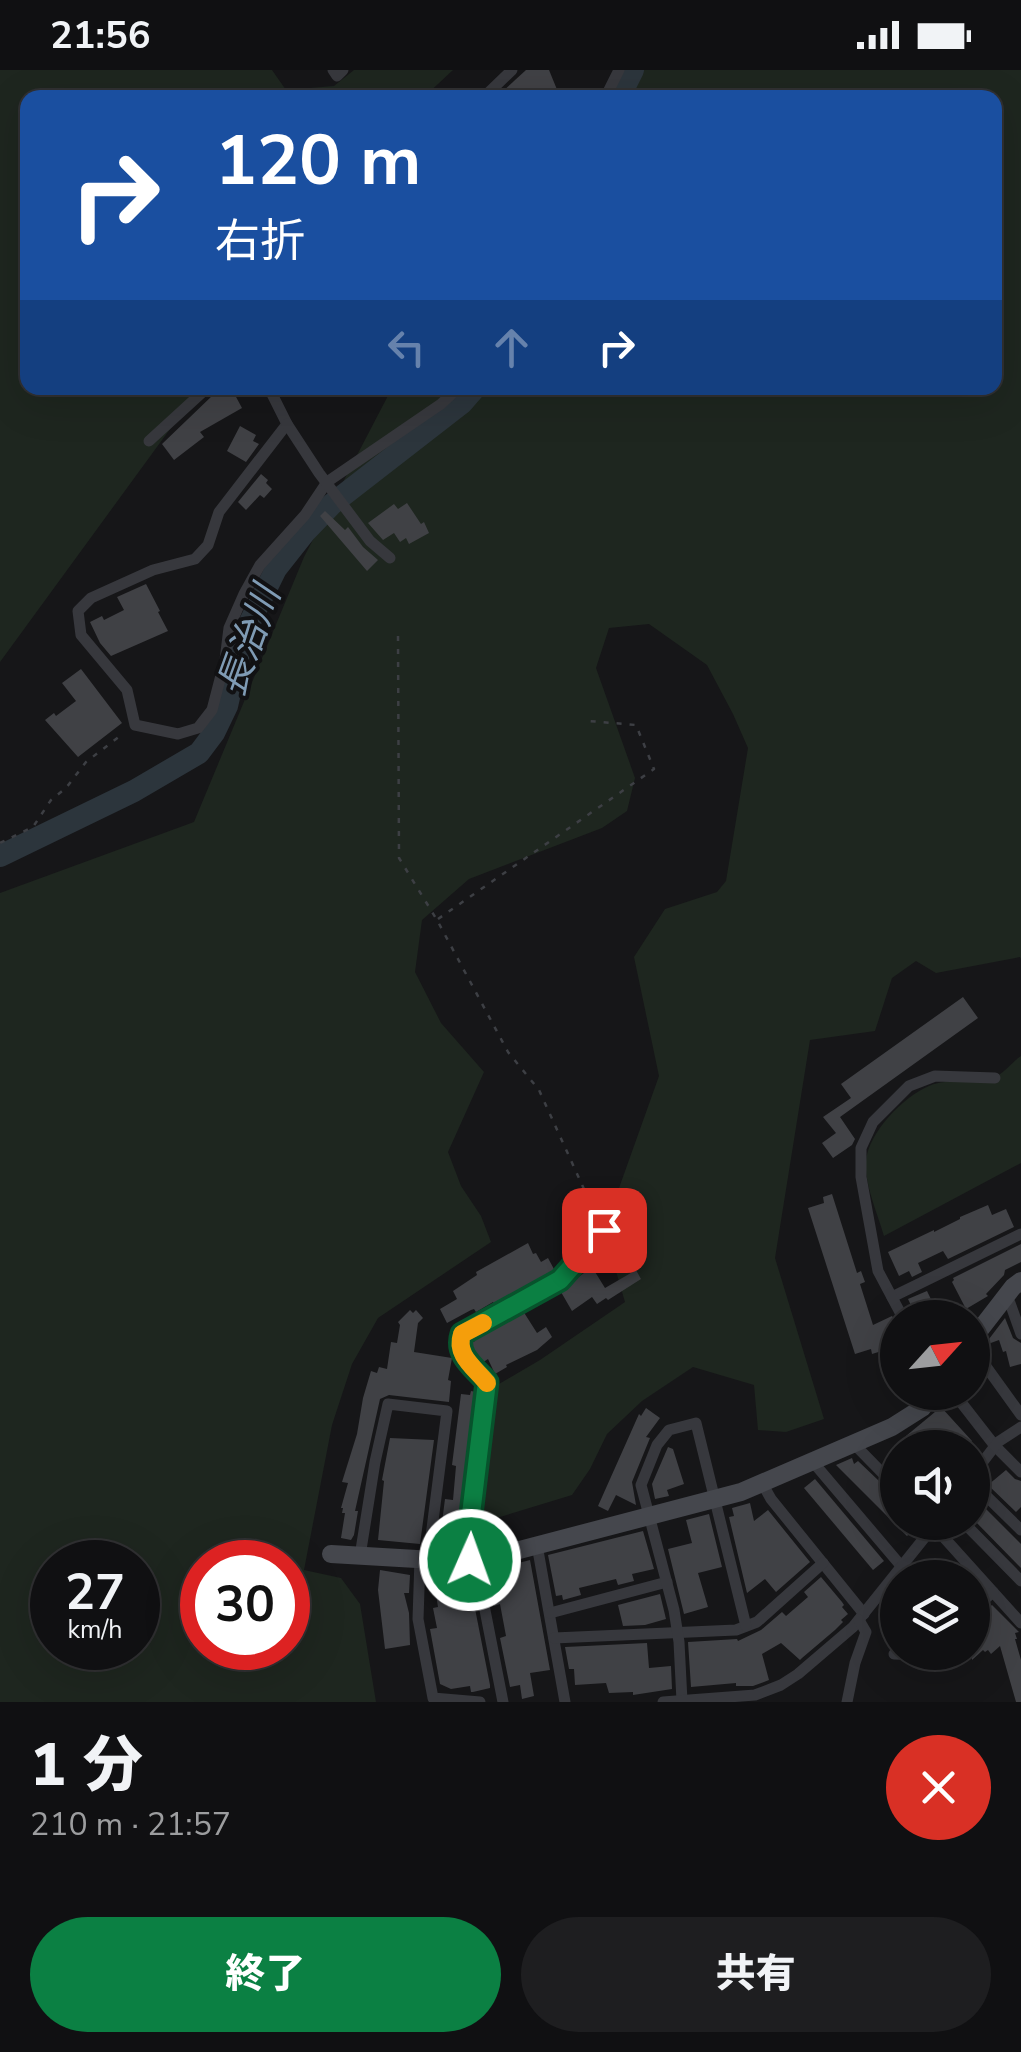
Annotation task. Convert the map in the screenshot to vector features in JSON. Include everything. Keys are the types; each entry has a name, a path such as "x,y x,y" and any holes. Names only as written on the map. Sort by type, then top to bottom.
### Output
{"street":[{"path":"333,70 337,76 343,70"},
{"path":"491,90 512,70"},
{"path":"149,441 200,395"},
{"path":"272,395 327,482 370,541 390,558"},
{"path":"287,424 219,512 208,545 195,559 152,570 91,598 78,611 81,635 127,690 134,725 178,734 198,728 212,710 229,628 260,565 305,516 327,482 451,395"},
{"path":"894,1300 878,1271 861,1148 873,1122 909,1086 935,1076 996,1078"},
{"path":"504,1702 468,1539 487,1382 458,1345 462,1334 560,1280 604,1230"},
{"path":"892,1297 1021,1234"},
{"path":"990,1319 1013,1286 1021,1281"},
{"path":"1004,1299 1010,1303 1021,1334"},
{"path":"990,1370 1021,1415"},
{"path":"360,1556 388,1404 447,1411 418,1619 433,1698 480,1702"},
{"path":"332,1554 472,1560 537,1545 762,1484 892,1427 919,1410"},
{"path":"967,1410 1021,1472"},
{"path":"682,1701 678,1633 641,1484 657,1445 669,1430 696,1423 746,1626"},
{"path":"990,1453 1021,1426"},
{"path":"854,1444 880,1471"},
{"path":"813,1462 896,1560"},
{"path":"762,1484 862,1617 866,1632 847,1702"},
{"path":"990,1498 1021,1530"},
{"path":"947,1540 1021,1623"},
{"path":"981,1540 1021,1581"},
{"path":"537,1545 566,1702"},
{"path":"554,1638 736,1630 757,1622 823,1563"},
{"path":"550,1612 667,1582"},
{"path":"663,1702 755,1695 781,1685 862,1617 880,1594"}],"path":[{"path":"398,636 400,858 508,1052 539,1090 604,1230"},
{"path":"437,920 654,768 636,725 588,721"},
{"path":"0,842 32,827 86,762 134,725"}],"shaded area":[{"path":"0,70 272,70 286,90 20,90 20,395 195,395 0,662"},
{"path":"354,70 453,70 432,90 286,90 334,86"},
{"path":"623,70 1021,70 1021,959 936,973 916,961 892,978 875,1031 810,1040 775,1258 824,1419 786,1432 758,1430 754,1385 693,1367 642,1401 607,1434 572,1495 477,1524 494,1387 625,1302 604,1230 659,1076 634,957 665,909 717,892 726,881 748,748 707,665 649,624 609,628 596,668 635,778 627,811 602,828 469,879 422,920 415,972 441,1023 484,1072 448,1152 491,1242 378,1318 352,1364 332,1425 310,1540 180,1540 180,1670 310,1670 310,1571 341,1578 360,1604 376,1702 0,1702 0,893 194,822 304,557 388,395 1002,395 1002,90 616,90"},
{"path":"1021,1056 1021,1163 884,1236 866,1170 868,1150 880,1128 919,1091 936,1083 990,1079"}],"building":[{"path":"526,70 549,70 557,90 504,90"},
{"path":"213,395 235,395 242,408 200,432 204,437 174,460 162,444"},
{"path":"240,426 256,435 253,441 259,444 246,462 227,451"},
{"path":"261,474 272,489 246,510 238,502"},
{"path":"407,503 429,533 409,544 406,538 400,542 394,533 383,540 368,523 394,504 398,509"},
{"path":"325,511 345,530 348,527 378,560 367,571 320,516"},
{"path":"146,584 168,631 111,656 90,622 124,610 117,597"},
{"path":"81,669 122,723 78,757 45,720 76,701 62,683"},
{"path":"963,997 978,1018 840,1117 855,1139 833,1158 822,1143 836,1133 823,1117 851,1098 841,1084"},
{"path":"832,1194 857,1273 861,1271 865,1282 860,1284 873,1325 880,1322 880,1352 872,1354 871,1349 855,1354 808,1208 824,1203 823,1197"},
{"path":"988,1205 992,1215 1006,1209 1014,1227 948,1259 943,1251 918,1263 922,1272 912,1277 909,1271 899,1276 888,1252"},
{"path":"528,1243 541,1262 548,1258 553,1274 495,1305 493,1302 476,1312 471,1310 447,1323 440,1309 457,1299 453,1291 476,1272"},
{"path":"1021,1244 1021,1262 1005,1270 981,1300 961,1300 953,1278"},
{"path":"592,1267 605,1288 636,1270 641,1279 608,1300 597,1304 592,1297 572,1311 561,1292 549,1299"},
{"path":"927,1291 931,1300 908,1300"},
{"path":"410,1310 416,1310 423,1318 418,1323 414,1352 452,1358 449,1402 389,1395 380,1399 355,1511 354,1535 351,1540 341,1538 345,1513 341,1508 348,1483 342,1482 371,1371 387,1369 391,1342 397,1343 398,1322"},
{"path":"523,1311 537,1333 546,1327 552,1337 495,1374 488,1359 482,1363 470,1344"},
{"path":"1005,1318 1013,1338 1021,1343 1021,1364 1010,1367 999,1340 990,1343"},
{"path":"471,1391 476,1392 459,1548 446,1548 446,1538 440,1538 445,1499 453,1500 456,1466 452,1465 461,1394 470,1395"},
{"path":"646,1408 660,1418 646,1437 650,1438 632,1482 636,1505 616,1495 608,1511 598,1506 639,1414"},
{"path":"937,1410 944,1410 962,1430 913,1430"},
{"path":"390,1438 434,1440 420,1544 378,1540 382,1480"},
{"path":"668,1447 673,1449 684,1484 667,1490 669,1496 655,1499 652,1484"},
{"path":"852,1458 854,1464 858,1461 880,1482 880,1509 836,1465"},
{"path":"1006,1470 1021,1481 1021,1507 1016,1512 990,1483"},
{"path":"815,1479 883,1560 880,1564 873,1570 804,1488"},
{"path":"750,1503 754,1521 768,1510 810,1562 776,1592 765,1579 747,1593 729,1517 734,1516 732,1508"},
{"path":"990,1513 1021,1544 1021,1568 990,1536"},
{"path":"709,1514 722,1567 698,1573 708,1607 684,1614 668,1549 692,1543 686,1520"},
{"path":"643,1531 654,1569 632,1574 634,1581 618,1585 616,1579 579,1588 581,1595 563,1600 562,1595 556,1596 548,1555"},
{"path":"530,1560 550,1670 530,1673 534,1696 522,1699 520,1685 510,1687 500,1638 506,1636 500,1604 494,1606 487,1571"},
{"path":"380,1570 410,1575 409,1593 404,1593 410,1645 385,1649 378,1590"},
{"path":"468,1573 490,1685 473,1692 470,1686 451,1689 440,1684 430,1629 437,1628 433,1608 438,1607 437,1585 462,1581 460,1574"},
{"path":"821,1577 848,1614 800,1660 781,1643 762,1654 769,1680 753,1686 736,1683 691,1687 688,1642 738,1641 761,1630 808,1597 804,1592"},
{"path":"660,1594 666,1619 623,1626 618,1605"},
{"path":"990,1606 1019,1632 1015,1639 1021,1660 1021,1702 1016,1702 1000,1646 990,1653"},
{"path":"647,1643 649,1668 671,1666 672,1689 633,1695 609,1693 606,1683 575,1685 574,1669 569,1669 565,1647"}],"waterway":[{"name":"長治川","path":"623,90 633,70"},
{"name":"長治川","path":"0,856 134,791 199,753 227,706 243,636 276,569 332,504 469,395"}],"slow traffic":[{"path":"483,1323 462,1334 458,1345 487,1383"}],"route":[{"path":"470,1560 468,1539 487,1382 461,1353 458,1345 462,1334 560,1280 604,1230"}]}
